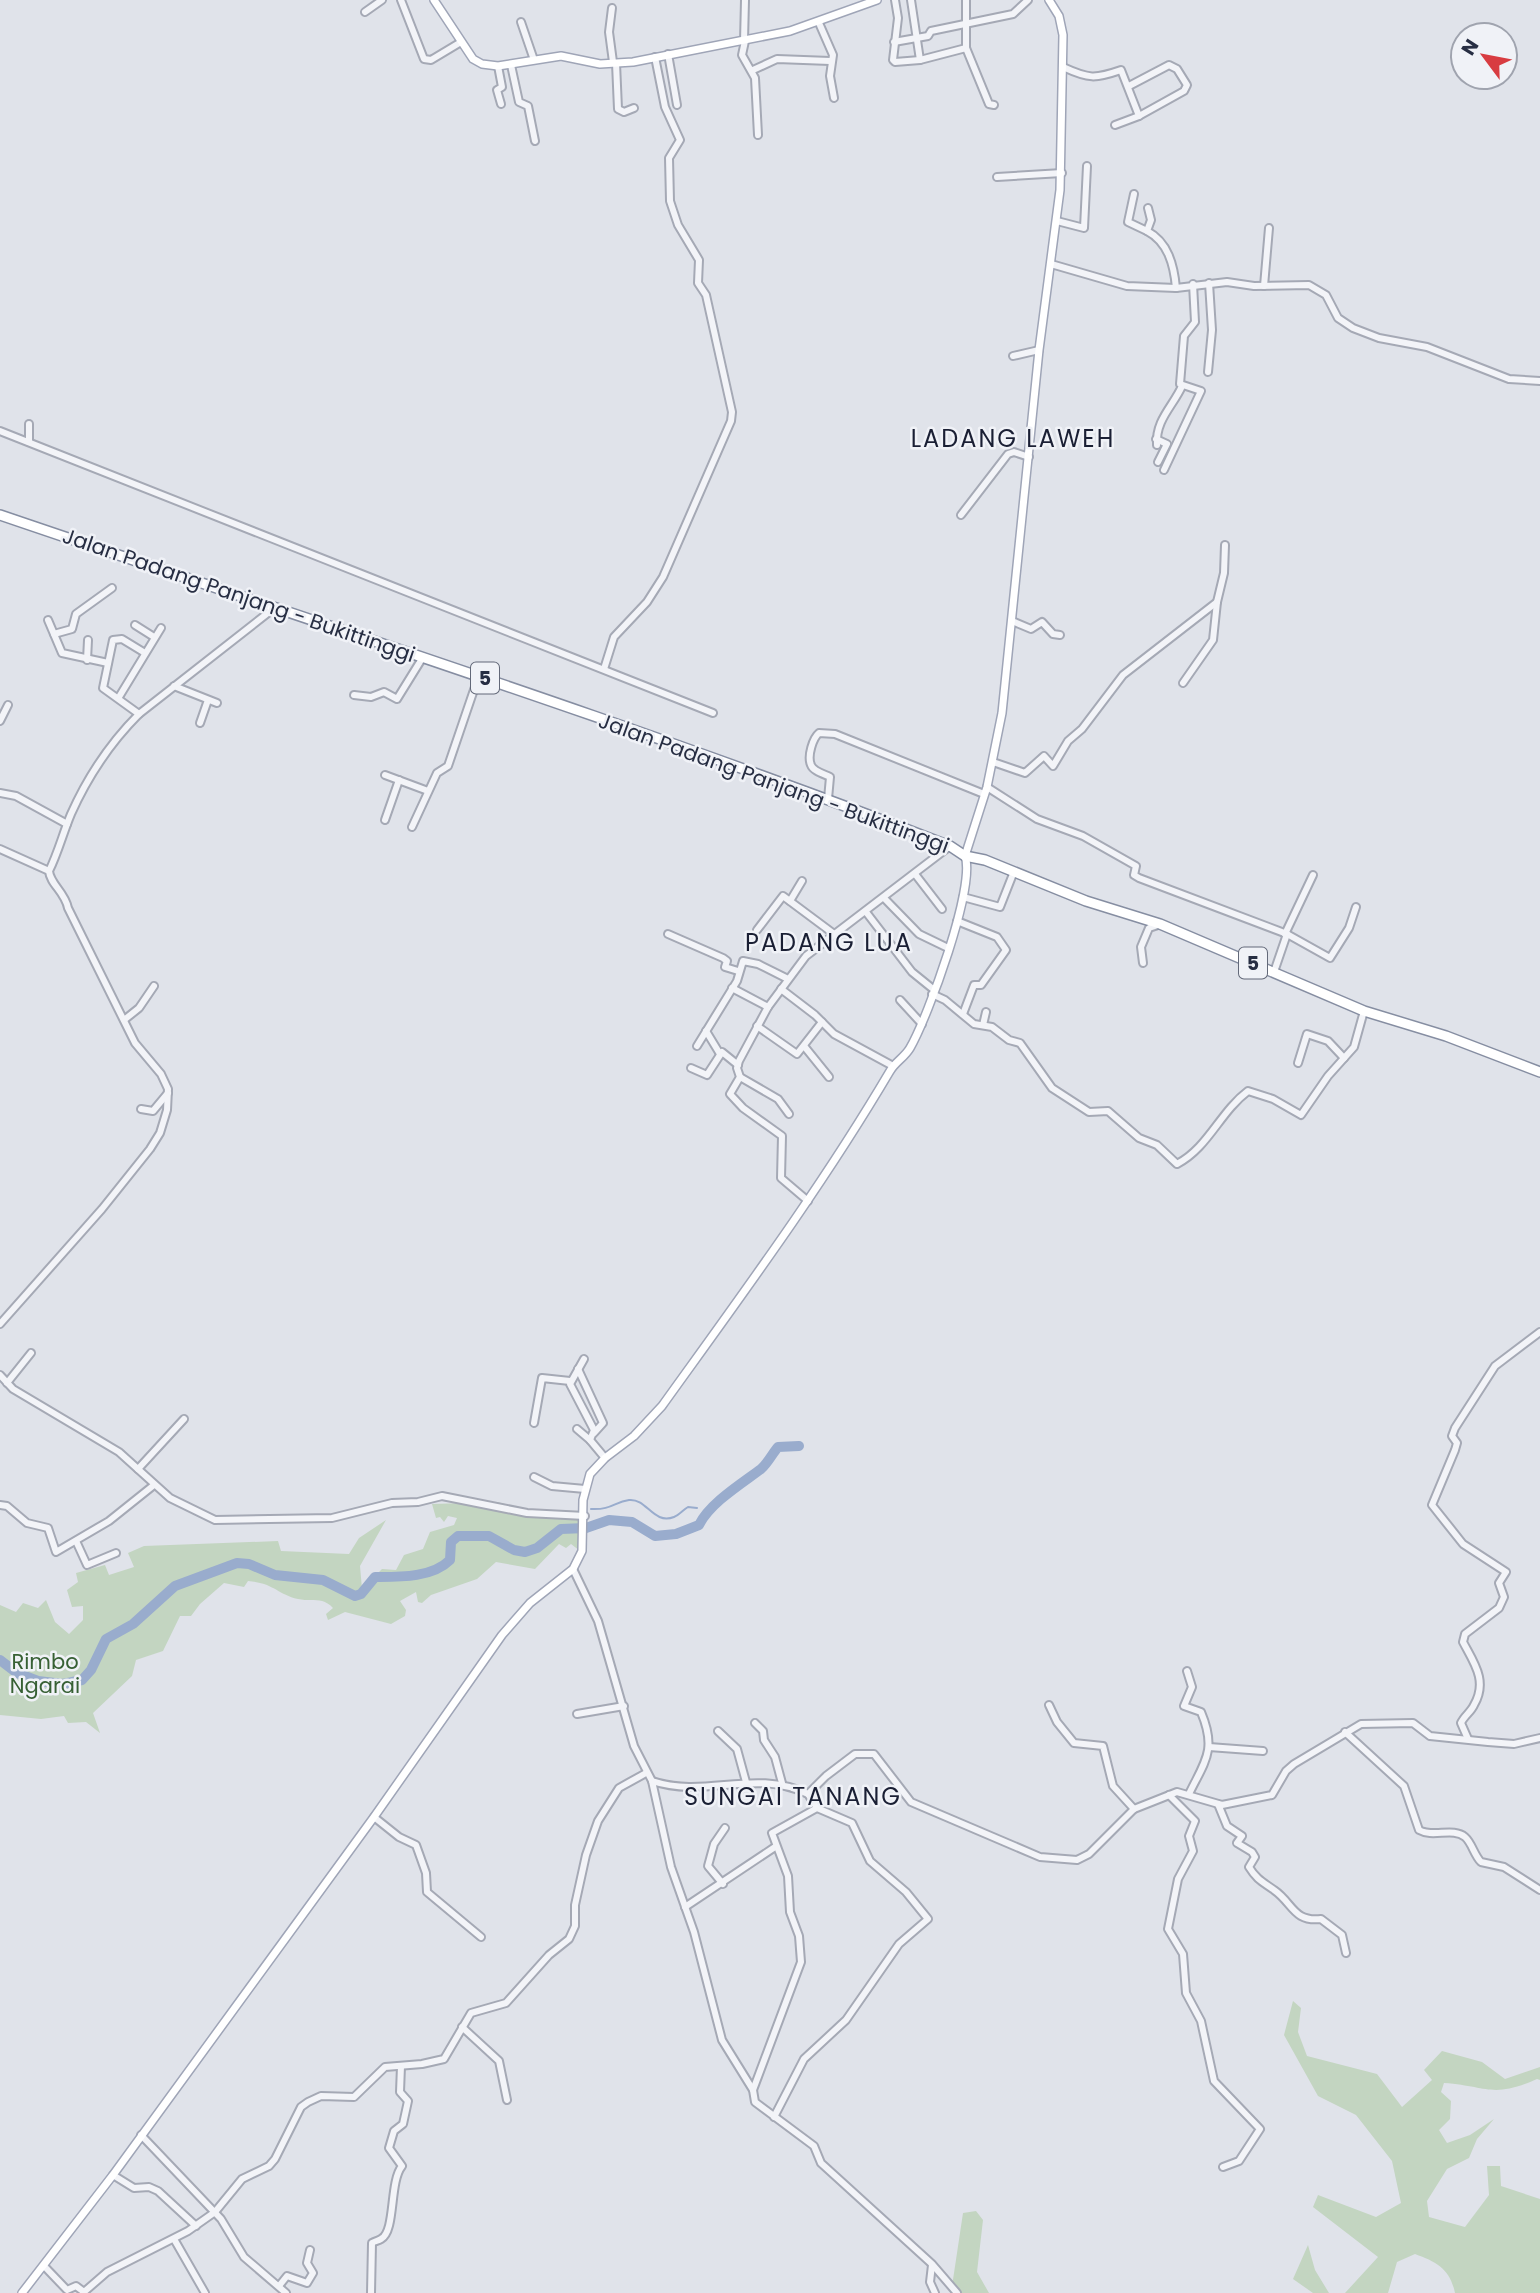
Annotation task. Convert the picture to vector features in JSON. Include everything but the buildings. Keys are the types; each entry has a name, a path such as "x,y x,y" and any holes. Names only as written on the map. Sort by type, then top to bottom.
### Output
{"highway":[{"name":"Jalan Padang Panjang - Bukittinggi","path":"0,515 479,675 828,799 950,846 965,856 985,860 1013,874 1160,924 1364,1011 1446,1036 1540,1072"}],"main road":[{"path":"434,0 463,46 478,63 498,66 561,56 600,64 654,57 744,41 819,23 877,0"},
{"path":"22,2293 45,2267 113,2175 519,1613 573,1569 583,1547 585,1489 590,1474 605,1458 634,1436 662,1406 838,1158 892,1066 909,1051 922,1024 963,897 969,866 965,856 993,762 1013,621 1039,350 1062,173 1062,23 1049,0"}],"street":[{"path":"365,12 383,0"},
{"path":"401,0 424,59 431,60 463,46"},
{"path":"744,0 742,55 753,70 758,135"},
{"path":"895,0 898,18 893,60 920,60 966,48"},
{"path":"911,0 920,60"},
{"path":"966,0 966,48 989,104 994,105"},
{"path":"894,42 928,36 931,31 1013,14 1028,0"},
{"path":"612,8 610,32 618,109 624,112 634,108"},
{"path":"898,18 915,14"},
{"path":"521,22 534,60"},
{"path":"819,23 832,53 830,61 834,98"},
{"path":"668,54 677,105"},
{"path":"604,669 614,637 647,602 663,577 731,421 732,412 706,295 698,283 700,264 678,225 670,201 669,158 680,140 665,107 654,57"},
{"path":"753,70 777,60 830,61"},
{"path":"511,65 519,102 528,106 535,141"},
{"path":"1115,125 1139,116 1185,91 1187,85 1177,69 1169,65 1129,86"},
{"path":"498,66 502,87 498,90 501,104"},
{"path":"1063,67 1087,78 1108,76 1121,70 1139,116"},
{"path":"1057,221 1084,228 1087,166"},
{"path":"997,177 1062,173"},
{"path":"1133,194 1128,222 1162,241 1175,270 1176,288"},
{"path":"1147,232 1151,220 1148,208"},
{"path":"1264,286 1269,228"},
{"path":"1051,264 1095,275 1116,285 1176,288 1209,283 1310,285 1326,295 1338,318 1353,328 1379,338 1427,348 1509,379 1540,381"},
{"path":"1208,372 1212,330 1209,283"},
{"path":"1157,462 1167,444 1157,442 1166,410 1182,386 1184,335 1195,322 1194,284"},
{"path":"1013,356 1039,350"},
{"path":"1164,470 1201,391 1182,386"},
{"path":"29,424 29,442"},
{"path":"0,430 713,713"},
{"path":"961,514 1008,454 1029,457"},
{"path":"1183,683 1213,640 1213,621 1224,573 1225,545"},
{"path":"54,634 74,627 76,614 112,588"},
{"path":"993,762 1025,773 1044,756 1053,766 1068,741 1082,729 1123,675 1217,602"},
{"path":"0,1324 102,1209 150,1149 160,1133 168,1093 161,1074 135,1043 68,908 66,897 50,878 49,871 67,824 107,748 139,714 273,608"},
{"path":"48,620 62,653 108,663"},
{"path":"1013,621 1031,629 1042,622 1053,634 1060,635"},
{"path":"135,625 155,638"},
{"path":"119,698 162,628"},
{"path":"139,714 103,688 113,640 117,638 145,653"},
{"path":"87,660 88,640"},
{"path":"354,695 374,697 384,692 397,699 423,657"},
{"path":"412,827 437,773 448,766 479,675"},
{"path":"174,686 217,703"},
{"path":"200,723 208,700"},
{"path":"0,721 8,705"},
{"path":"828,799 830,777 813,768 810,763 812,744 819,733 835,734 986,791 1037,819 1083,836 1136,866 1134,875 1139,878 1286,934 1330,958 1349,928 1356,907"},
{"path":"385,775 428,792"},
{"path":"385,820 399,780"},
{"path":"1,795 16,796 67,824"},
{"path":"808,1201 781,1178 782,1136 743,1108 730,1094 740,1077 738,1065 768,1007 806,956 950,846"},
{"path":"0,849 49,871"},
{"path":"915,874 942,909"},
{"path":"963,897 1000,907 1013,874"},
{"path":"1274,972 1286,934 1313,875"},
{"path":"790,901 802,881"},
{"path":"757,930 781,897 834,934"},
{"path":"884,898 919,934 948,948"},
{"path":"866,912 912,972 932,992 974,1024 983,1025 1023,1046 1052,1088 1089,1112 1108,1111 1139,1138 1157,1145 1177,1164 1200,1149 1215,1127 1248,1091 1276,1100 1301,1115 1354,1047 1364,1011"},
{"path":"957,921 997,937 1006,950 981,985 974,985 963,1014"},
{"path":"1143,963 1141,947 1149,928 1160,924"},
{"path":"668,934 723,958 731,968 732,988 696,1046"},
{"path":"731,968 747,960 788,979"},
{"path":"124,1020 138,1008 154,986"},
{"path":"732,988 768,1007"},
{"path":"781,989 834,1034 892,1066"},
{"path":"900,1000 922,1024"},
{"path":"983,1025 986,1012"},
{"path":"757,1026 796,1054 822,1022"},
{"path":"706,1031 720,1054"},
{"path":"1297,1063 1307,1034 1328,1041 1344,1058"},
{"path":"804,1046 829,1077"},
{"path":"720,1054 723,1053 738,1065"},
{"path":"691,1068 707,1075 720,1054"},
{"path":"740,1077 778,1099 789,1114"},
{"path":"141,1108 153,1111 168,1093"},
{"path":"1468,1739 1461,1723 1477,1701 1480,1681 1476,1664 1463,1642 1465,1634 1499,1608 1504,1597 1499,1583 1506,1572 1463,1544 1432,1505 1455,1450 1457,1443 1452,1436 1455,1427 1495,1366 1540,1332"},
{"path":"6,1383 31,1353"},
{"path":"570,1381 584,1359"},
{"path":"578,1369 603,1423 590,1440"},
{"path":"0,1375 6,1383 119,1452 154,1485 186,1508 215,1520 332,1518 392,1503 418,1502 442,1496 527,1513 585,1516"},
{"path":"534,1423 542,1378 570,1381"},
{"path":"570,1381 594,1433"},
{"path":"138,1469 184,1419"},
{"path":"577,1429 605,1458"},
{"path":"534,1477 552,1486 585,1489"},
{"path":"0,1505 7,1506 27,1523 48,1528 55,1552 109,1521 154,1485"},
{"path":"76,1541 87,1565 116,1553"},
{"path":"573,1569 598,1621 634,1746 652,1781 671,1867 685,1907 722,2040 749,2088 753,2090"},
{"path":"1187,1671 1192,1687 1184,1706 1201,1712 1209,1747 1206,1766 1189,1794"},
{"path":"1049,1705 1057,1722 1074,1743 1103,1746 1113,1786 1134,1809"},
{"path":"577,1714 624,1706"},
{"path":"755,1723 763,1731 764,1741 775,1757 782,1783"},
{"path":"808,1794 855,1754 874,1754 911,1802 1040,1857 1077,1860 1089,1854 1134,1809 1177,1792 1218,1804 1272,1795 1286,1771 1360,1724 1413,1723 1430,1736 1514,1744 1540,1738"},
{"path":"718,1731 737,1749 746,1782"},
{"path":"1345,1732 1404,1786 1419,1830 1429,1834 1459,1833 1468,1840 1481,1862 1503,1867 1540,1889"},
{"path":"1209,1747 1263,1751"},
{"path":"45,2267 67,2290 76,2286 83,2292 107,2272 196,2227 215,2212 242,2179 269,2166 275,2159 302,2108 308,2102 321,2096 354,2097 381,2070 444,2059 475,2009 506,2003 549,1955 569,1939 575,1926 574,1913 595,1826 619,1788 646,1773"},
{"path":"652,1781 686,1789 746,1782 782,1783 808,1794 817,1808 852,1823 870,1861 906,1892 928,1919 899,1944 846,2021 804,2059 774,2117"},
{"path":"1169,1795 1195,1821 1189,1836 1193,1851 1178,1879 1168,1929 1183,1954 1186,1993 1201,2021 1211,2075 1220,2090 1260,2129 1238,2161 1223,2167"},
{"path":"1218,1804 1227,1826 1242,1836 1237,1843 1252,1852 1255,1857 1249,1867 1257,1880 1274,1890 1298,1915 1309,1920 1321,1919 1342,1935 1346,1953"},
{"path":"817,1808 773,1831 775,1847 788,1876 790,1912 799,1936 801,1962 753,2090 755,2102 814,2146 821,2163 932,2264 957,2293"},
{"path":"374,1817 399,1838 416,1845 426,1873 427,1892 481,1937"},
{"path":"723,1884 708,1866 715,1840 725,1828"},
{"path":"685,1907 775,1847"},
{"path":"462,2027 499,2061 506,2100"},
{"path":"371,2293 372,2243 382,2239 388,2230 394,2178 401,2166 389,2148 394,2131 403,2124 408,2101 400,2092 401,2066"},
{"path":"141,2135 215,2212 244,2257 286,2293"},
{"path":"113,2175 134,2188 149,2187 158,2191 196,2227"},
{"path":"174,2239 205,2293"},
{"path":"279,2286 287,2276 307,2283 313,2273 307,2263 310,2249"},
{"path":"932,2264 930,2282 935,2293"}],"green space":[{"name":"Rimbo Ngarai","path":"497,1502 529,1510 579,1514 587,1504 584,1554 571,1544 566,1548 559,1544 535,1569 496,1562 477,1579 431,1595 422,1603 418,1602 416,1592 400,1601 406,1610 405,1616 391,1624 345,1612 328,1620 326,1614 333,1608 325,1602 298,1599 257,1582 248,1581 244,1587 224,1583 200,1604 191,1616 180,1616 163,1651 136,1660 132,1676 93,1713 100,1733 86,1722 68,1723 64,1716 41,1719 0,1715 0,1605 16,1612 23,1603 38,1608 46,1600 55,1622 69,1634 83,1620 83,1606 72,1607 67,1590 78,1582 76,1573 105,1565 109,1575 134,1567 128,1553 144,1546 278,1541 281,1551 349,1554 359,1538 386,1520 360,1566 362,1589 382,1569 396,1570 404,1555 423,1549 430,1532 454,1525 457,1518 448,1516 444,1522 440,1517 436,1518 432,1504"},
{"path":"1293,2001 1301,2008 1298,2032 1307,2056 1377,2074 1402,2107 1432,2080 1424,2070 1442,2051 1482,2062 1505,2079 1540,2067 1540,2080 1499,2090 1444,2083 1441,2092 1451,2101 1450,2119 1439,2130 1447,2143 1470,2135 1494,2119 1477,2139 1469,2158 1447,2169 1427,2201 1429,2217 1465,2227 1489,2195 1487,2166 1500,2166 1501,2186 1540,2199 1540,2293 1455,2293 1446,2272 1430,2260 1415,2254 1397,2262 1388,2293 1345,2293 1378,2257 1313,2207 1318,2195 1376,2217 1401,2203 1392,2161 1356,2115 1318,2096 1284,2035"},
{"path":"976,2211 983,2220 977,2272 989,2293 951,2293 963,2213"},
{"path":"1308,2245 1315,2270 1329,2293 1313,2293 1293,2279"}],"waterway":[{"path":"0,1660 17,1673 38,1681 63,1684 82,1680 91,1670 106,1639 133,1624 175,1586 237,1563 249,1564 275,1575 323,1580 355,1596 361,1594 375,1577 415,1575 443,1566 450,1560 451,1542 458,1536 489,1536 514,1550 525,1552 537,1548 561,1529 586,1528 609,1520 632,1522 655,1536 676,1534 699,1525 718,1502 763,1467 778,1447 799,1446"},
{"path":"591,1509 635,1500 655,1515 667,1518 676,1516 688,1507 697,1508"}],"district":[{"name":"LADANG LAWEH","path":"1013,438"},
{"name":"PADANG LUA","path":"829,942"},
{"name":"SUNGAI TANANG","path":"793,1796"}]}
